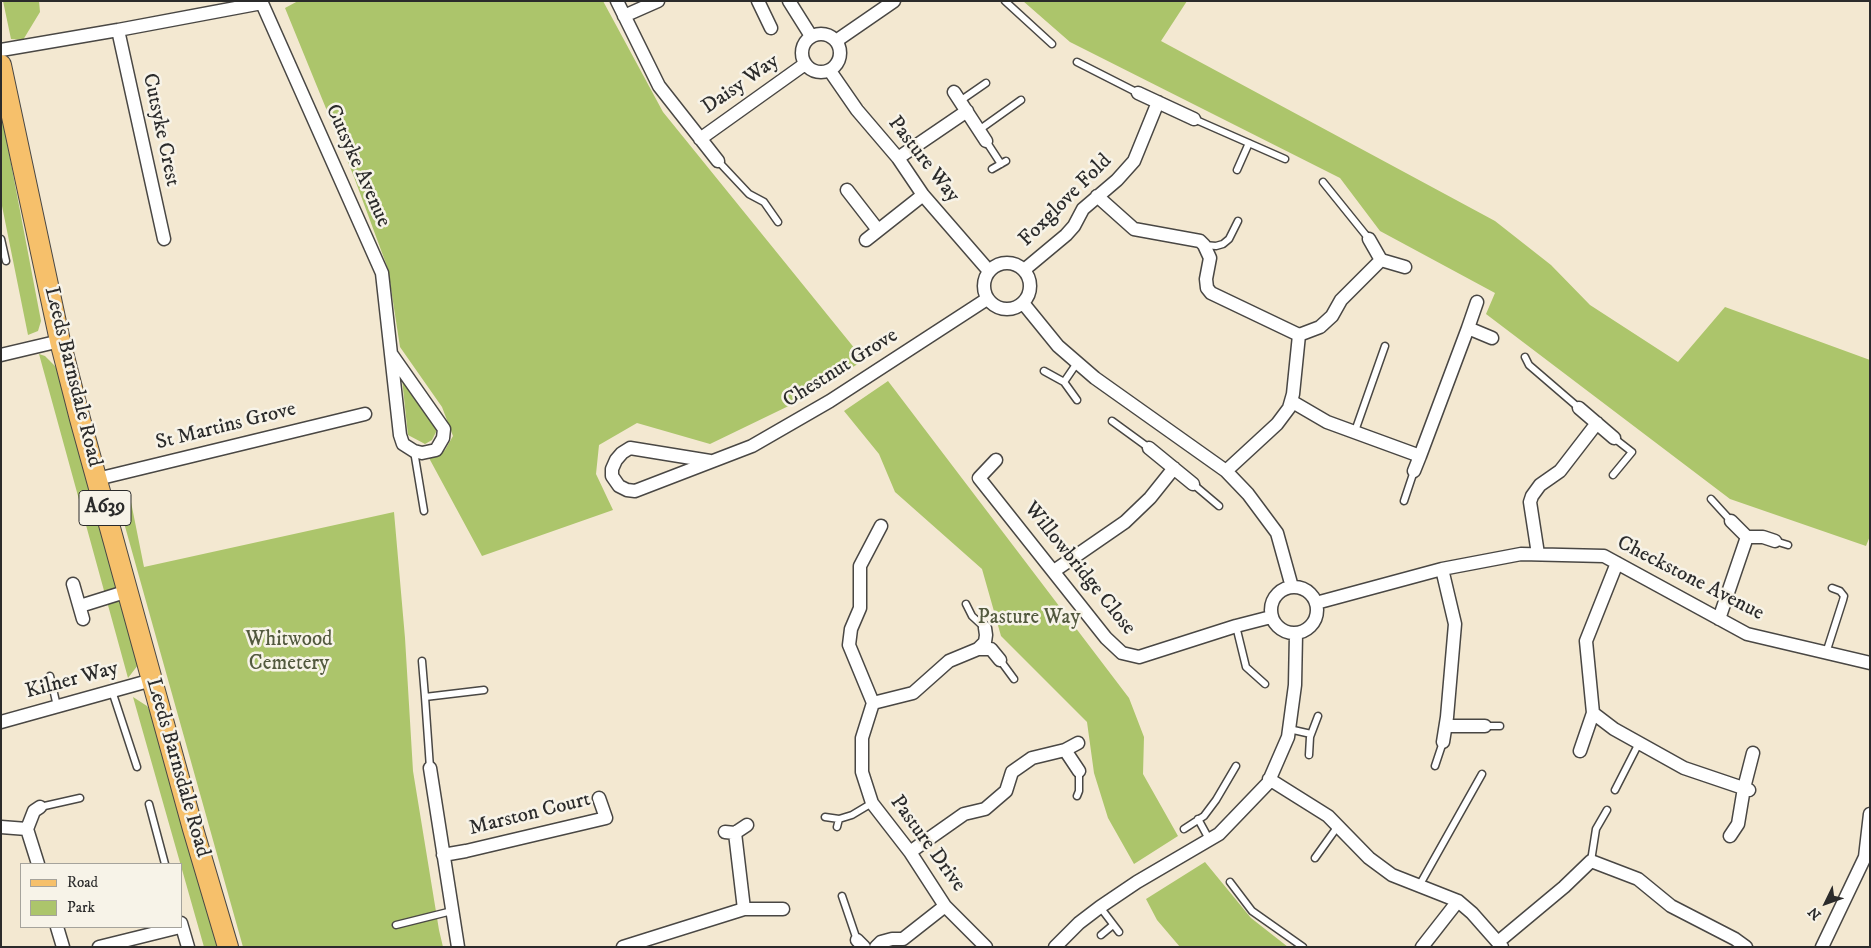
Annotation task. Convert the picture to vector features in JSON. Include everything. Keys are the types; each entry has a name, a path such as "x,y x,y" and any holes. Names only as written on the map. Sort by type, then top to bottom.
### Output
{"main road":[{"name":"Leeds Barnsdale Road","path":"1,65 60,341 80,419 228,947"}],"street":[{"name":"Daisy Way","path":"617,1 659,86 682,118 718,161"},
{"path":"624,16 658,1"},
{"path":"758,1 771,28"},
{"path":"789,1 812,36"},
{"path":"836,41 894,1"},
{"path":"1,50 263,2"},
{"name":"Cutsyke Avenue","path":"263,2 382,273 400,435 404,444 414,452 422,453 436,450 443,438 444,429 392,355"},
{"name":"Cutsyke Crest","path":"118,30 164,239"},
{"path":"828,35 836,41 840,52 840,59 837,65 830,71 824,73 814,72 802,59 806,41 812,36 828,35"},
{"name":"Daisy Way","path":"700,139 806,64"},
{"name":"Pasture Way","path":"830,71 857,110 898,158 923,195 990,271"},
{"path":"1138,93 1194,119"},
{"path":"898,158 960,101 983,135"},
{"name":"Foxglove Fold","path":"1024,270 1066,235 1074,226 1083,209 1117,180 1134,161 1158,102"},
{"path":"847,190 878,230"},
{"path":"866,240 923,195"},
{"path":"1098,196 1134,229 1200,241 1210,258 1206,279 1207,288 1211,293 1299,336 1320,327 1332,316 1341,300 1381,260"},
{"path":"1370,239 1381,260 1405,267"},
{"path":"1010,263 1024,270 1030,283 1030,291 1023,303 1017,307 1005,310 997,307 987,299 983,284 990,271 1001,264 1010,263"},
{"name":"Chestnut Grove","path":"710,461 630,448 616,460 612,469 612,476 619,486 635,491 752,446 830,401 987,299"},
{"path":"1414,471 1477,302"},
{"path":"1023,303 1058,346 1095,378 1226,471 1248,494 1277,533 1292,587"},
{"path":"1468,328 1492,338"},
{"path":"1226,471 1277,424 1289,408 1297,367 1299,336"},
{"path":"1,355 60,341"},
{"path":"1291,401 1327,422 1356,431 1420,456"},
{"path":"1579,408 1614,438"},
{"name":"St Martins Grove","path":"97,479 365,414"},
{"path":"1538,554 1530,502 1532,496 1540,485 1560,471 1597,423"},
{"path":"1149,448 1193,484"},
{"name":"Willowbridge Close","path":"996,460 979,478 1106,638 1122,653 1139,657 1236,626 1271,617"},
{"path":"1054,571 1125,522 1150,498 1174,468"},
{"path":"1731,521 1747,536 1763,537 1775,541"},
{"path":"881,526 860,566 860,608 851,629 849,645 873,703 913,694 949,661 978,649 991,649 1000,660"},
{"path":"1719,619 1747,536"},
{"name":"Checkstone Avenue","path":"1316,603 1442,569 1521,554 1604,556 1747,634 1870,662"},
{"path":"1580,751 1593,713 1586,641 1617,563"},
{"path":"1442,569 1455,624 1443,742"},
{"path":"73,584 83,619"},
{"path":"1292,587 1307,591 1316,603 1316,617 1313,624 1296,634 1278,628 1271,617 1272,603 1275,597 1279,592 1292,587"},
{"path":"80,606 128,591"},
{"path":"978,649 984,642 986,635 984,628"},
{"path":"1055,947 1079,923 1100,907 1137,882 1219,834 1268,783 1288,737 1295,685 1296,634"},
{"name":"Kilner Way","path":"1,722 152,680"},
{"name":"Pasture Drive","path":"873,703 862,738 862,772 872,803 910,852 945,906 986,947"},
{"path":"1593,713 1614,729 1684,768 1746,789"},
{"path":"1446,726 1485,726"},
{"path":"910,852 964,814 985,809 1006,791 1012,772 1032,758 1065,750 1078,743"},
{"path":"1065,750 1079,771"},
{"path":"1730,836 1738,824 1753,753"},
{"path":"430,768 458,947"},
{"path":"1269,779 1328,816 1369,858 1392,875 1458,901 1472,913 1500,944 1591,861 1638,879 1671,906 1735,939 1746,947"},
{"name":"Marston Court","path":"443,855 606,818 599,798"},
{"path":"38,863 27,830 34,811 40,807"},
{"path":"1822,947 1867,858 1870,814"},
{"path":"744,909 730,832 747,825"},
{"path":"1,827 27,830"},
{"path":"1422,947 1458,901"},
{"path":"876,947 881,942 903,939 945,906"},
{"path":"623,947 744,909 783,910"},
{"path":"57,928 63,947"},
{"path":"99,947 173,928"},
{"path":"182,928 188,947"}],"lane":[{"path":"1005,1 1052,44"},
{"path":"1077,62 1138,93"},
{"path":"960,101 986,82"},
{"path":"992,170 1003,163 983,135 1021,100"},
{"path":"1194,119 1285,159"},
{"path":"1237,170 1248,143"},
{"name":"Daisy Way","path":"718,161 749,194 764,202 778,222"},
{"path":"1323,182 1370,239"},
{"path":"1204,245 1216,246 1223,244 1229,239 1238,221"},
{"path":"1,239 6,261"},
{"path":"1356,431 1385,346"},
{"path":"1525,357 1529,365 1579,408"},
{"path":"1064,382 1077,362"},
{"path":"1044,372 1064,382 1077,400"},
{"path":"1112,421 1149,448"},
{"path":"1613,475 1632,452 1614,438"},
{"path":"414,452 424,511"},
{"path":"1404,501 1414,471"},
{"path":"1193,484 1219,506"},
{"path":"1712,499 1731,521"},
{"path":"1775,541 1788,545"},
{"path":"1826,652 1844,600 1844,596 1840,591 1832,588"},
{"path":"966,604 972,616 984,628"},
{"path":"1236,626 1246,667 1265,684"},
{"path":"1000,660 1014,679"},
{"path":"422,661 430,768"},
{"path":"50,676 57,706"},
{"path":"425,697 484,690"},
{"path":"112,691 137,767"},
{"path":"1309,755 1311,734 1318,716"},
{"path":"1485,726 1500,726"},
{"path":"1289,729 1311,734"},
{"path":"1435,766 1443,742"},
{"path":"1615,790 1639,744"},
{"path":"1184,829 1204,816 1236,766"},
{"path":"1077,796 1079,791 1079,771"},
{"path":"1419,886 1482,774"},
{"path":"40,807 80,798"},
{"path":"825,817 839,819 852,815 872,803"},
{"path":"149,804 165,863"},
{"path":"1591,861 1596,829 1607,810"},
{"path":"837,828 839,819"},
{"path":"1198,819 1210,839"},
{"path":"1315,858 1338,826"},
{"path":"1230,882 1252,911 1303,947"},
{"path":"842,896 861,943"},
{"path":"1100,907 1119,932"},
{"path":"396,925 452,911"},
{"path":"1101,935 1113,925"}],"green space":[{"path":"3,1 39,1 40,12 23,40 11,39"},
{"path":"298,1 603,1 663,112 864,360 801,400 710,444 637,423 599,445 596,474 613,510 482,556 429,458 445,450 453,436 442,407 400,347 388,269 354,177 285,8"},
{"path":"1023,1 1187,1 1161,41 1495,221 1551,265 1590,305 1678,362 1725,307 1870,360 1870,536 1866,546 1730,499 1486,314 1495,293 1380,231 1340,178 1070,42"},
{"path":"1,111 41,321 38,331 28,335 1,201"},
{"path":"39,354 45,356 55,366 59,374 138,665 128,678"},
{"path":"402,379 436,425 436,432 432,440 425,444 408,435"},
{"name":"Pasture Way","path":"888,381 1129,698 1144,737 1143,774 1178,836 1134,864 1108,818 1094,773 1087,722 1001,636 982,569 895,492 879,454 844,411"},
{"name":"Whitwood Cemetery","path":"129,492 144,567 394,512 405,638 413,771 443,947 243,947 119,505 119,500"},
{"path":"133,697 147,706 150,711 219,947 204,947 182,870 182,863 180,863"},
{"path":"1205,862 1251,918 1288,947 1180,947 1157,920 1146,899"}]}
